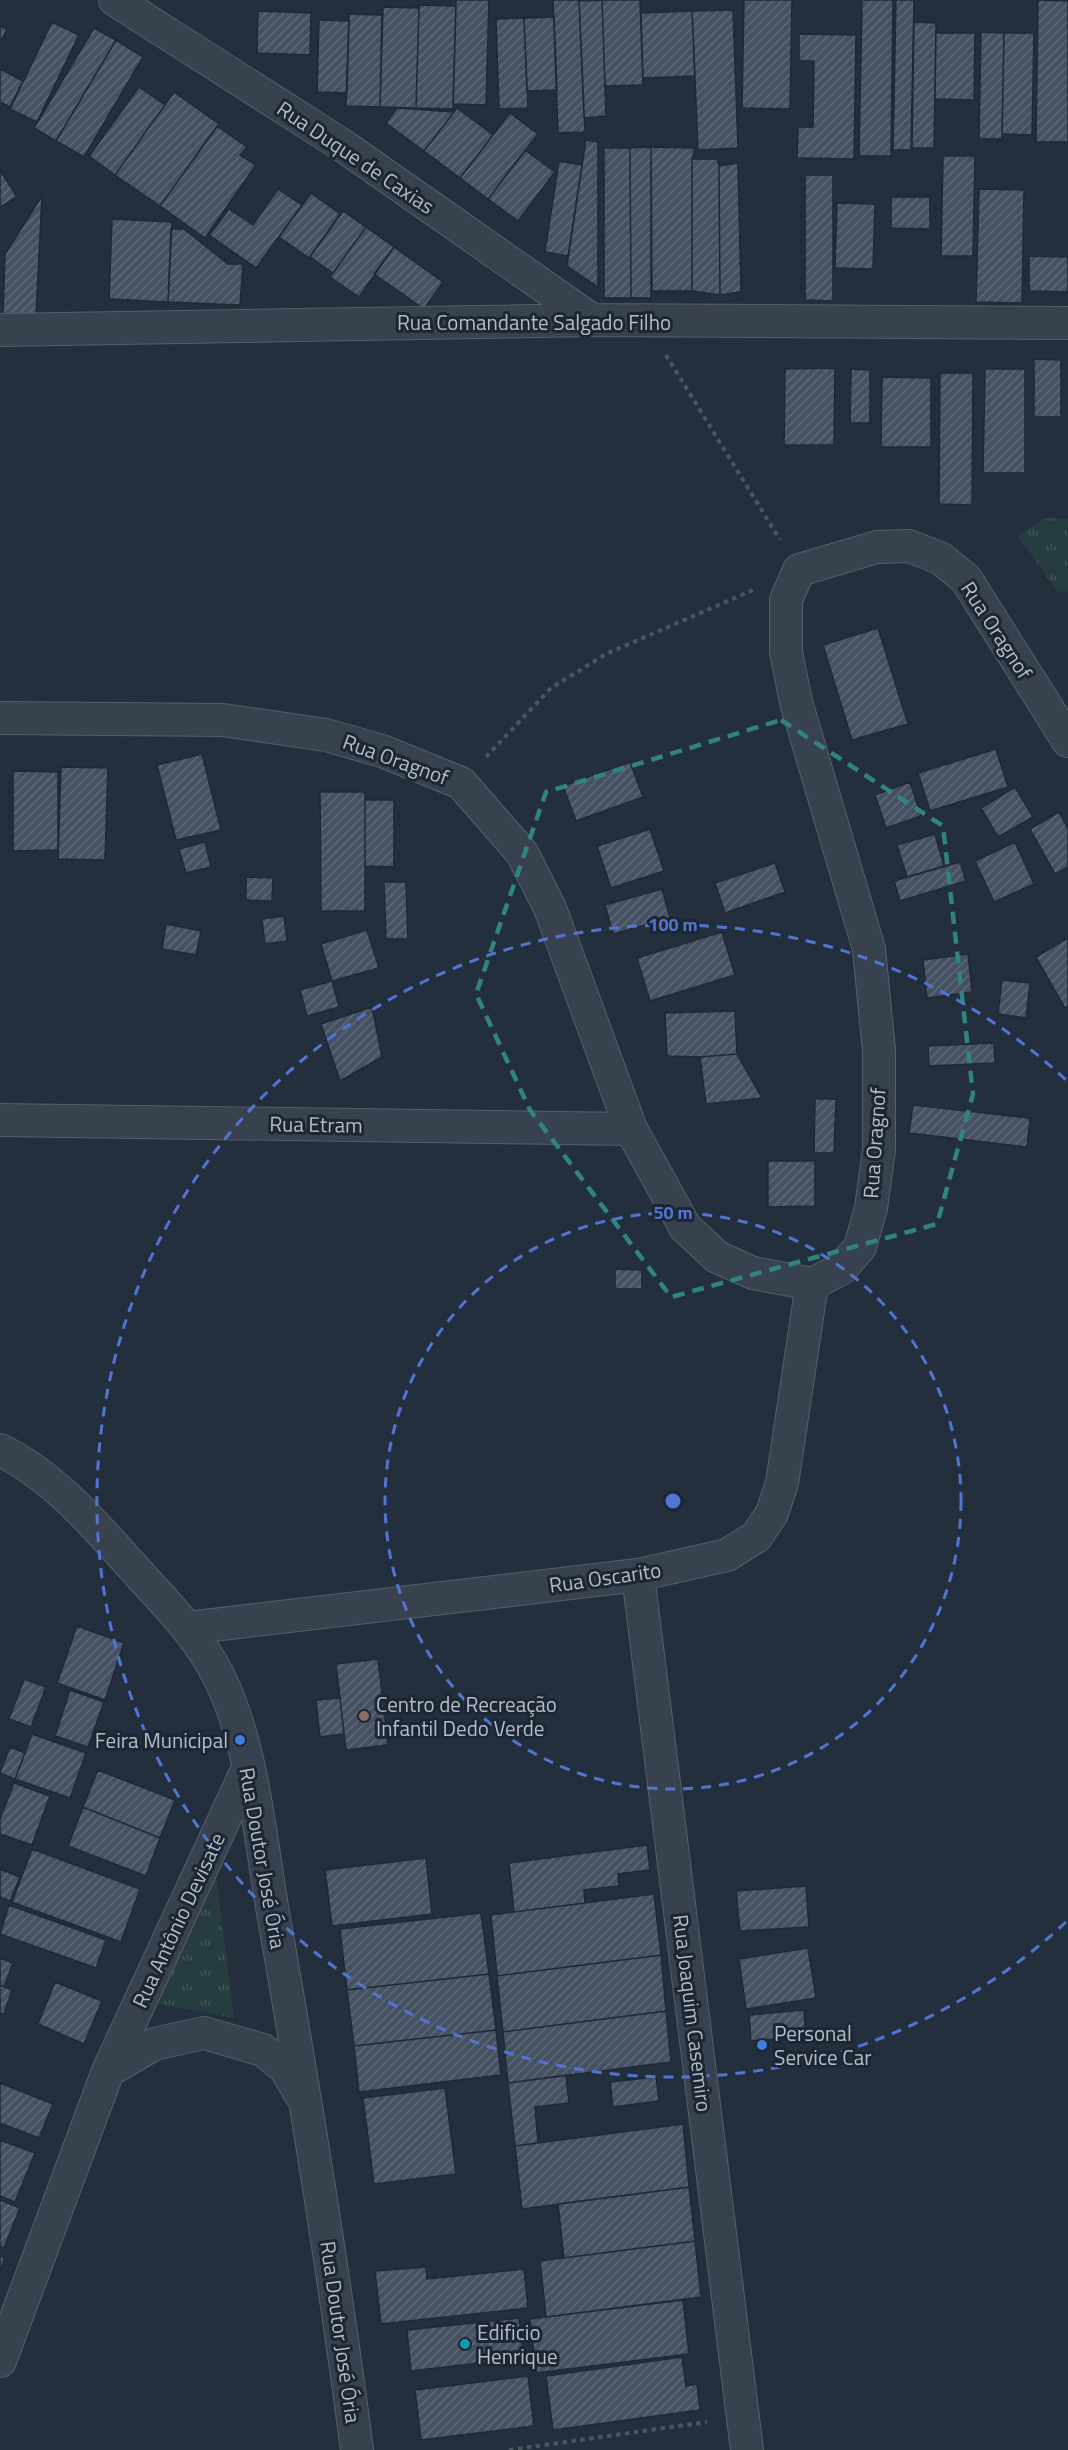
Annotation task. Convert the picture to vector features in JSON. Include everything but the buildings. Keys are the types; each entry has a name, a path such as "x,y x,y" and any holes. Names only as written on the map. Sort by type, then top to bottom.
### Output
{"street":[{"name":"Rua Duque de Caxias","path":"115,0 342,145 592,320"},
{"name":"Rua Comandante Salgado Filho","path":"0,330 592,320 1068,323"},
{"name":"Rua Oragnof","path":"0,718 223,720 303,731 382,750 461,783 522,852 550,908 631,1129 685,1227 717,1257 753,1273 812,1284 841,1269 860,1247 871,1208 879,1150 879,1052 868,949 796,702 786,652 786,600 799,570 877,547 909,546 940,558 966,579 1068,741"},
{"name":"Rua Etram","path":"0,1120 631,1129"},
{"name":"Rua Oscarito","path":"188,1628 638,1575 727,1555 756,1537 772,1513 782,1483 812,1284"},
{"name":"Rua Doutor José Ória","path":"0,1450 70,1498 188,1628 218,1674 233,1710 248,1768 308,2107 334,2274 357,2450"},
{"name":"Rua Joaquim Casemiro","path":"638,1575 747,2450"},
{"name":"Rua Antônio Devisate","path":"0,2361 108,2072 248,1768"},
{"name":"Rua Doutor José Ória","path":"108,2072 154,2044 172,2038 204,2033 263,2050 285,2068 308,2107"}],"path":[{"path":"461,783 551,688 606,654 799,570 645,321"},
{"path":"509,2450 743,2417"}],"highlighted area":[{"path":"781,720 943,826 973,1094 937,1224 671,1297 530,1110 476,994 546,792"}],"green space":[{"path":"1044,518 1068,519 1068,591 1058,592 1018,536"},
{"path":"214,1859 234,2018 153,2003"}],"place":[{"name":"Centro de Recreação Infantil Dedo Verde","path":"364,1716"},
{"name":"Feira Municipal","path":"240,1740"},
{"name":"Personal Service Car","path":"762,2045"},
{"name":"Edificio Henrique","path":"465,2344"}]}
